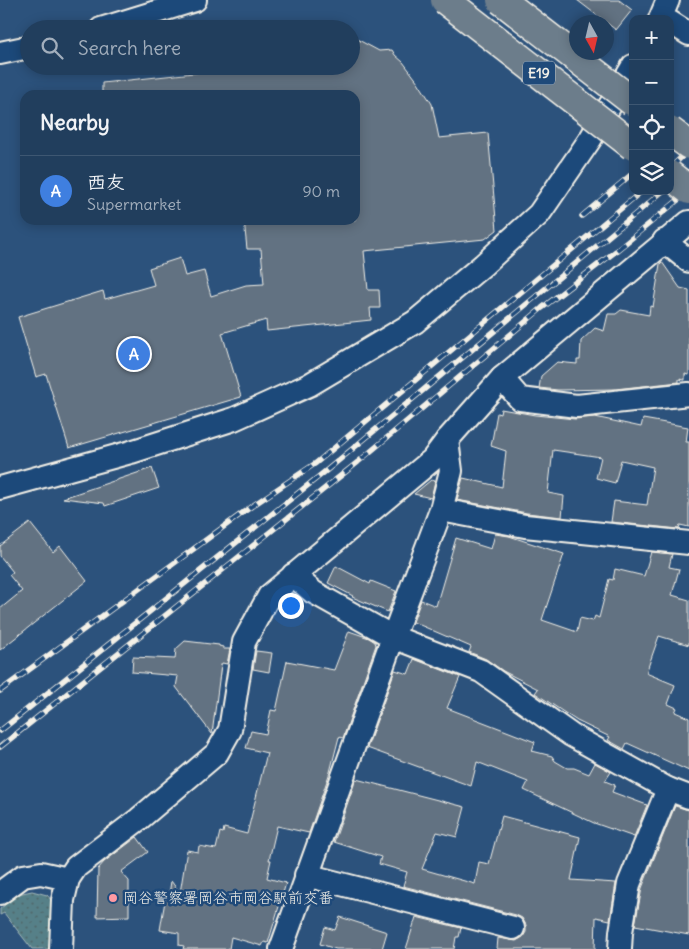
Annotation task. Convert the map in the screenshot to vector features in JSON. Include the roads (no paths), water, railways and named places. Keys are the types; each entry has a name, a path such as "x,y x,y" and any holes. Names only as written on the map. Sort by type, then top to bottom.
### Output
{"highway":[{"name":"E19","path":"445,0 629,143"},
{"name":"E19","path":"501,0 629,99"},
{"path":"674,134 689,145"},
{"path":"674,178 689,190"}],"street":[{"path":"130,20 195,0"},
{"path":"674,22 689,34"},
{"path":"0,53 20,48"},
{"path":"0,488 131,452 234,419 309,385 415,322 483,265 539,214 591,138 629,73"},
{"path":"60,949 63,900 68,879 76,867 139,819 217,753 230,730 244,642 269,596 432,460 447,440 502,378 689,222"},
{"path":"664,241 689,261"},
{"path":"502,378 520,399 578,406 689,394"},
{"path":"281,949 306,875 441,510 451,471 447,440"},
{"path":"441,510 525,526 689,544"},
{"path":"293,575 313,592 393,637 481,671 571,735 668,789 689,797"},
{"path":"620,949 629,884 668,789"},
{"path":"0,893 23,876 41,872 68,879"},
{"path":"306,875 513,928"}],"railway":[{"path":"674,141 689,130"},
{"path":"674,164 689,150"},
{"path":"674,183 689,172"},
{"path":"582,216 629,176"},
{"path":"0,747 358,462 542,308 689,191"},
{"path":"0,691 252,506 316,463 637,195"},
{"path":"0,731 327,470 658,195"}],"place":[{"name":"西友","path":"134,354"},
{"name":"岡谷警察署岡谷市岡谷駅前交番","path":"113,898"}]}
